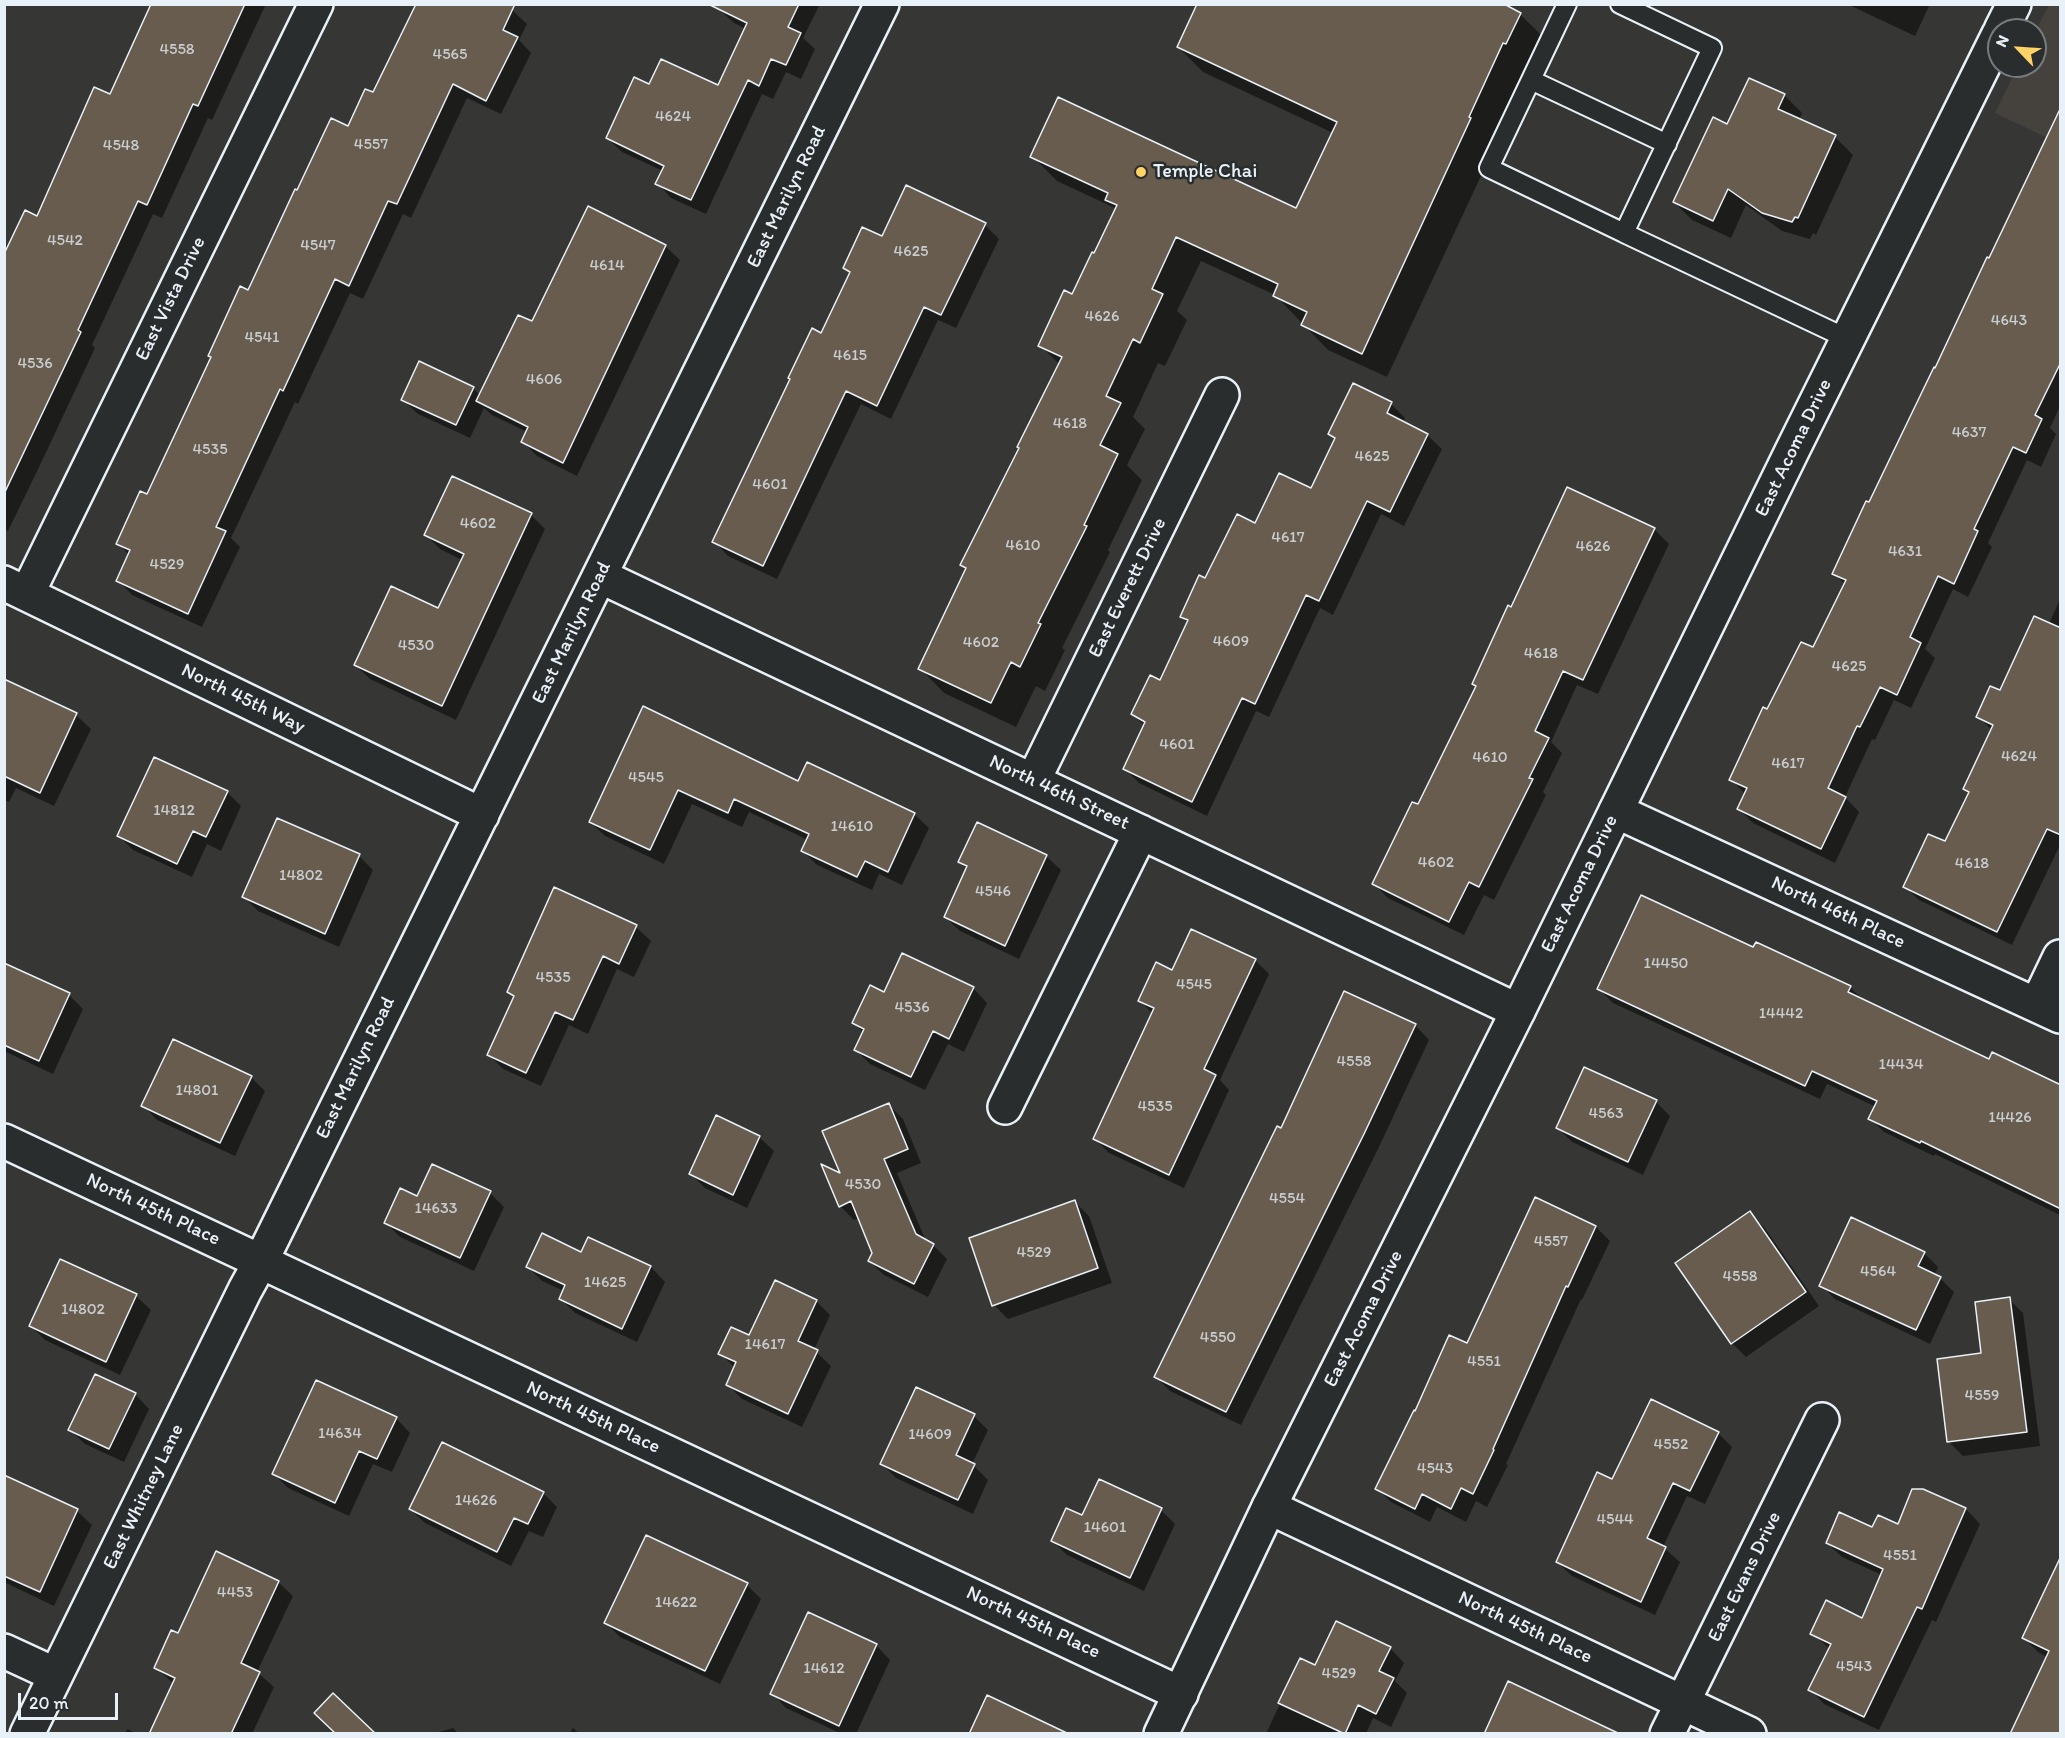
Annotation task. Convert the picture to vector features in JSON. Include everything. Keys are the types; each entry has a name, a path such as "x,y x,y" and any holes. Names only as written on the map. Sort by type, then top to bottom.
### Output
{"street":[{"name":"East Vista Drive","path":"16,588 316,4"},
{"name":"East Marilyn Road","path":"261,1261 882,4"},
{"path":"2007,18 2014,4"},
{"name":"East Acoma Drive","path":"1161,1734 1269,1507 1518,1011 1987,58"},
{"name":"East Everett Drive","path":"1033,781 1222,395"},
{"name":"North 46th Street","path":"600,576 1518,1011"},
{"name":"North 45th Way","path":"16,588 482,815"},
{"name":"North 46th Place","path":"1616,811 2049,1011"},
{"path":"1005,1107 1141,832"},
{"path":"2049,1011 2061,957"},
{"name":"North 45th Place","path":"4,1141 1181,1694"},
{"name":"East Whitney Lane","path":"27,1734 261,1261"},
{"name":"East Evans Drive","path":"1667,1734 1822,1420"},
{"name":"North 45th Place","path":"1269,1507 1749,1734"},
{"path":"4,1651 56,1676"}],"lane":[{"path":"1567,4 1489,168 1848,339"},
{"path":"1620,4 1712,48 1624,233"},
{"path":"1531,80 1666,144"}],"shaded area":[{"path":"2049,5 2060,5 2060,144 1995,113 2012,78 2047,78 2047,18 2042,18"}],"building":[{"path":"151,4 245,4 198,106 193,104 147,205 138,201 78,330 81,332 4,494 4,254 25,210 37,216 94,87 110,94"},
{"path":"416,4 515,4 503,30 518,37 486,101 453,84 397,204 388,201 349,286 335,279 283,391 280,389 216,527 226,531 188,614 116,581 130,550 116,544 140,491 147,494 211,357 208,356 240,286 248,290 331,118 348,126 365,89 373,92"},
{"path":"708,4 799,4 788,27 801,33 786,65 771,59 759,86 748,80 691,200 655,184 664,166 606,138 634,77 649,84 661,59 718,85 747,23"},
{"name":"Temple Chai","path":"1197,4 1504,4 1521,13 1506,44 1503,43 1469,117 1471,118 1362,354 1301,325 1307,312 1273,296 1278,284 1176,237 1152,289 1163,294 1140,343 1133,339 1106,396 1121,403 1100,445 1118,454 1084,525 1087,526 1038,623 1041,624 1020,667 1011,662 991,703 918,669 966,568 960,565 1062,357 1038,346 1064,290 1072,294 1117,205 1105,200 1108,193 1030,157 1058,97 1296,208 1337,122 1177,47"},
{"path":"1749,78 1785,94 1778,109 1836,135 1798,218 1795,217 1792,222 1762,213 1728,189 1713,221 1673,202 1713,117 1727,124"},
{"path":"2061,107 2061,362 2035,415 2042,419 2026,453 2013,447 1974,529 1978,531 1954,584 1938,576 1910,637 1921,643 1897,695 1880,687 1860,727 1857,726 1828,788 1846,797 1821,849 1737,809 1747,788 1729,780 1763,707 1767,709 1801,642 1813,647 1846,580 1832,574 1866,501 1869,502 1935,368 1987,257 1989,258"},
{"path":"906,185 986,223 941,315 924,307 877,406 846,391 763,566 712,542 812,328 821,333 850,272 843,268 862,227 882,236"},
{"path":"588,206 666,245 563,463 521,442 528,427 476,401 518,315 532,321"},
{"path":"419,361 474,387 456,425 401,400"},
{"path":"1353,383 1392,402 1387,413 1428,434 1390,512 1367,501 1319,601 1306,595 1255,704 1242,698 1192,802 1123,769 1145,722 1131,714 1150,675 1160,680 1188,620 1180,617 1199,575 1205,578 1237,514 1255,523 1279,473 1311,488 1335,438 1328,434"},
{"path":"452,476 532,513 442,706 354,665 391,586 438,608 464,554 424,535"},
{"path":"1567,487 1655,528 1583,680 1563,671 1535,731 1549,738 1529,778 1533,779 1479,887 1469,882 1449,922 1372,884 1412,802 1418,804 1476,686 1472,684 1508,605 1511,607"},
{"path":"2034,616 2061,628 2061,835 2047,829 1997,932 1903,887 1928,834 1945,841 1969,792 1963,789 1993,725 1976,717 1990,686 2000,690"},
{"path":"4,679 77,713 40,793 4,776"},
{"path":"643,706 798,781 807,762 915,813 888,872 865,861 857,877 801,851 809,834 734,799 728,813 678,790 650,850 589,822"},
{"path":"154,757 228,791 206,837 193,831 177,864 117,836"},
{"path":"277,818 360,854 325,934 242,897"},
{"path":"977,822 1047,855 1005,946 944,917 967,866 958,862"},
{"path":"554,887 637,925 619,964 603,956 573,1020 555,1012 526,1073 487,1055 514,996 507,992"},
{"path":"1641,895 1753,947 1756,942 1851,986 1848,992 1989,1059 1992,1052 2061,1085 2061,1209 1921,1141 1920,1143 1868,1119 1877,1101 1812,1071 1805,1086 1597,989"},
{"path":"1191,929 1256,959 1204,1069 1216,1075 1169,1175 1093,1139 1154,1008 1138,1001 1156,962 1172,970"},
{"path":"902,953 974,987 949,1039 933,1031 911,1077 854,1050 864,1029 852,1023 870,985 884,992"},
{"path":"4,963 70,993 39,1061 4,1045"},
{"path":"1344,991 1416,1024 1226,1412 1154,1377 1277,1126 1281,1128"},
{"path":"173,1039 252,1076 220,1143 141,1106"},
{"path":"1584,1067 1657,1100 1628,1162 1556,1128"},
{"path":"889,1103 908,1149 884,1159 916,1234 934,1244 914,1284 868,1261 872,1253 851,1201 839,1207 821,1164 840,1173 822,1131"},
{"path":"716,1115 760,1136 733,1195 689,1174"},
{"path":"432,1164 491,1191 460,1258 384,1223 400,1188 417,1196"},
{"path":"1535,1197 1596,1226 1568,1287 1566,1286 1473,1494 1461,1488 1451,1509 1422,1494 1415,1509 1375,1489 1415,1411 1449,1335 1467,1343"},
{"path":"1075,1200 1098,1268 992,1306 969,1238"},
{"path":"1750,1211 1806,1292 1731,1344 1675,1263"},
{"path":"1851,1217 1925,1252 1918,1266 1941,1277 1916,1330 1819,1286"},
{"path":"542,1233 581,1252 588,1237 651,1266 622,1329 559,1299 565,1285 526,1267"},
{"path":"60,1259 137,1294 106,1362 29,1326"},
{"path":"775,1280 817,1300 798,1341 818,1350 788,1414 726,1385 736,1362 718,1354 731,1327 749,1335"},
{"path":"2010,1297 2027,1432 1947,1442 1937,1359 1981,1353 1975,1302"},
{"path":"95,1374 136,1393 109,1449 68,1430"},
{"path":"316,1380 397,1417 377,1459 359,1451 335,1503 272,1474"},
{"path":"916,1387 975,1414 956,1455 975,1464 958,1500 880,1464"},
{"path":"1651,1399 1719,1432 1690,1491 1673,1483 1647,1538 1666,1547 1641,1602 1556,1562 1597,1472 1612,1479"},
{"path":"442,1442 544,1492 528,1524 514,1518 497,1552 409,1509"},
{"path":"4,1475 78,1509 40,1592 4,1576"},
{"path":"1099,1479 1162,1508 1130,1578 1051,1541 1066,1508 1082,1515"},
{"path":"1912,1489 1923,1489 1966,1508 1922,1609 1917,1607 1864,1717 1808,1690 1831,1644 1810,1634 1826,1600 1862,1618 1883,1569 1826,1543 1839,1512 1872,1527 1878,1515 1898,1524"},
{"path":"646,1535 748,1583 705,1671 604,1623"},
{"path":"216,1551 279,1581 241,1663 260,1672 231,1734 149,1734 175,1678 154,1668 171,1630 178,1633"},
{"path":"2061,1556 2061,1734 2010,1734 2049,1651 2022,1638"},
{"path":"808,1612 877,1644 839,1726 770,1694"},
{"path":"1336,1621 1391,1647 1379,1671 1394,1678 1376,1714 1358,1705 1345,1734 1278,1703 1300,1658 1315,1665"},
{"path":"1508,1681 1620,1734 1484,1734"},
{"path":"333,1693 376,1734 336,1734 314,1713"},
{"path":"987,1695 1069,1734 969,1734"}],"place":[{"name":"Temple Chai","path":"1141,172"}]}
